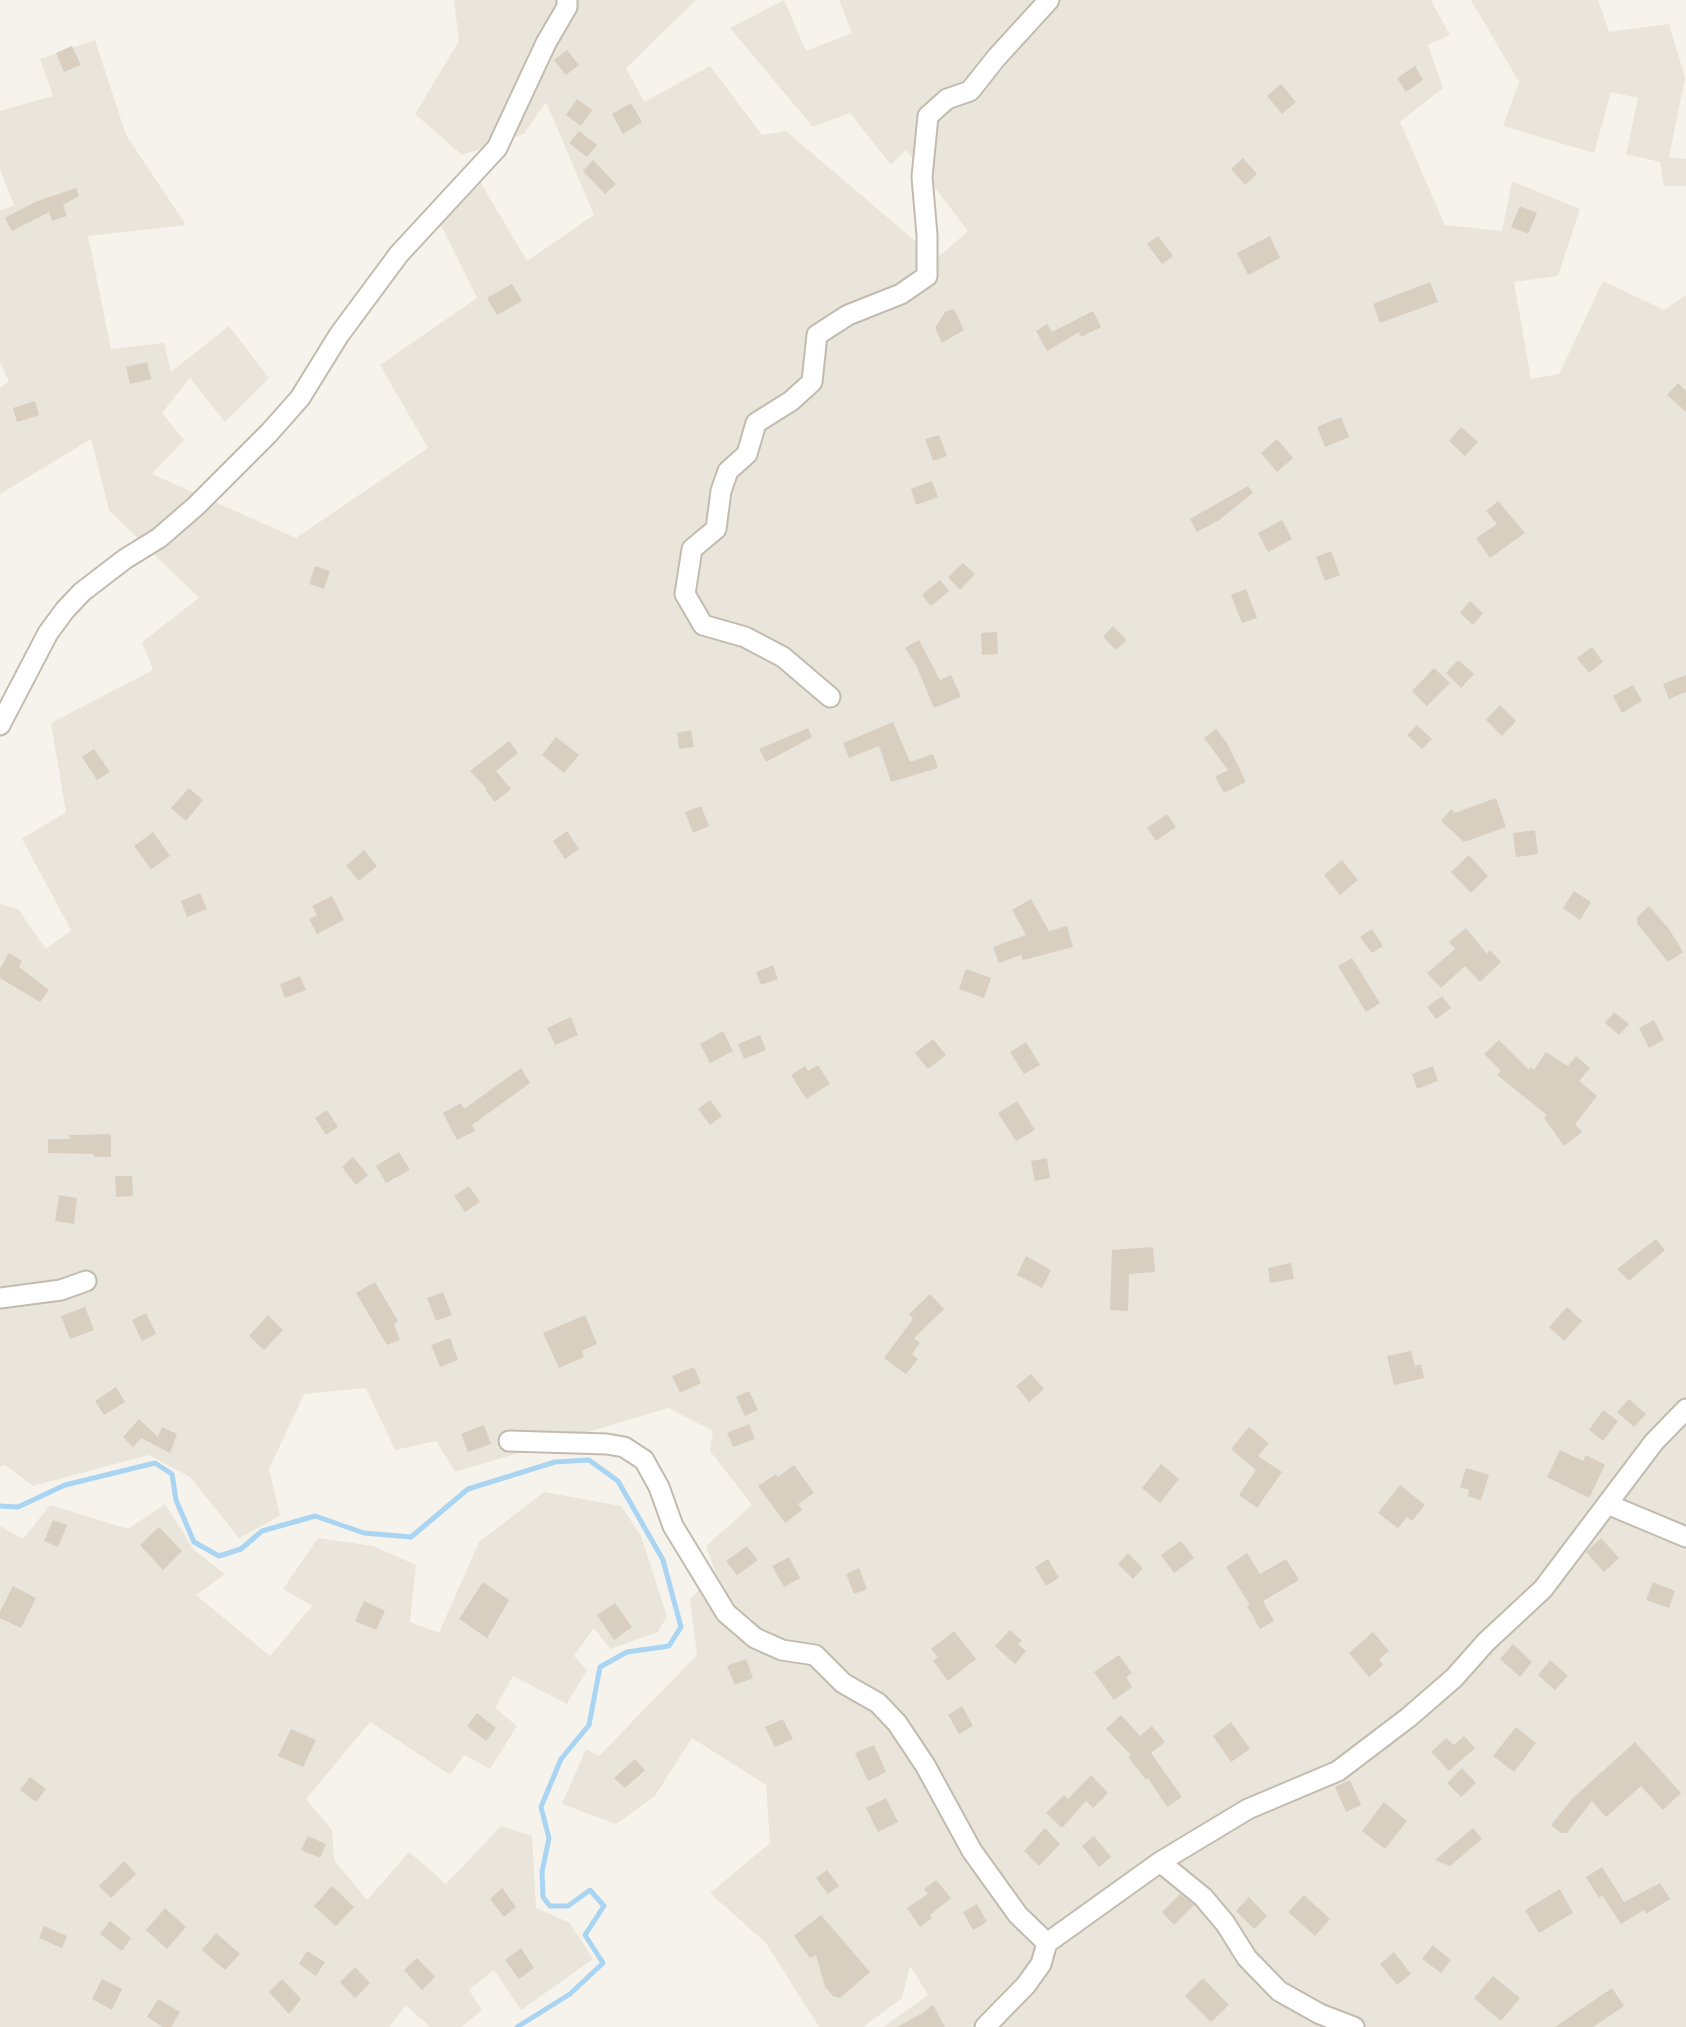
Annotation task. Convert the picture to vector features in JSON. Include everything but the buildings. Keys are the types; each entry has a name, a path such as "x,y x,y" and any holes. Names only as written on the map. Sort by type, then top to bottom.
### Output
{"street":[{"path":"0,725 48,633 65,610 82,592 169,529 269,433 300,398 339,335 399,254 497,148 546,43 567,7 568,0"},
{"path":"830,697 783,657 745,637 703,625 685,594 692,550 716,529 728,471 747,454 756,423 791,401 812,382 817,335 848,315 901,294 927,276 922,177 928,116 947,99 970,91 1049,0"},
{"path":"0,1298 61,1290 86,1281"},
{"path":"985,2027 1026,1985 1041,1964 1047,1943 1160,1862 1248,1809 1338,1771 1369,1750 1454,1678 1486,1642 1543,1589 1654,1442 1686,1409"},
{"path":"509,1441 607,1444 624,1447 644,1460 659,1487 673,1526 726,1613 755,1638 782,1650 815,1655 843,1683 878,1703 897,1723 925,1765 972,1851 1017,1915 1047,1943"},
{"path":"1607,1504 1686,1537"},
{"path":"1160,1862 1203,1897 1225,1923 1247,1958 1279,1991 1320,2014 1354,2027"}],"shaded area":[{"path":"454,0 696,0 626,68 644,102 710,66 762,135 786,131 936,259 968,231 906,150 891,165 850,113 813,127 730,28 784,0 806,51 852,33 839,0 1431,0 1450,35 1428,45 1443,88 1400,122 1445,225 1502,231 1512,181 1580,209 1558,276 1514,282 1531,379 1559,374 1603,281 1664,310 1686,295 1686,2027 883,2027 928,1995 910,1966 902,1998 863,2027 819,2027 766,1943 710,1893 770,1843 766,1785 692,1738 655,1796 616,1824 562,1804 586,1749 599,1756 697,1655 690,1599 716,1574 706,1546 752,1505 710,1451 713,1431 668,1408 455,1472 436,1441 395,1450 366,1388 304,1394 269,1469 280,1516 239,1538 190,1477 149,1455 33,1486 5,1465 0,1467 0,904 18,909 46,949 71,930 22,839 66,812 51,723 153,670 142,642 199,598 109,510 91,439 0,494 0,388 9,381 0,363 0,211 14,205 0,169 0,111 53,96 40,59 95,40 126,135 186,225 88,236 111,349 164,343 171,372 229,326 269,378 225,422 190,378 162,413 184,440 152,474 296,538 428,448 380,365 477,298 438,219 476,175 527,261 594,215 546,102 524,134 462,155 415,114 459,41"},
{"path":"1471,0 1598,0 1609,32 1669,24 1685,78 1669,157 1686,159 1686,186 1664,186 1660,162 1626,154 1638,98 1611,92 1594,153 1503,126 1519,82"},
{"path":"544,1492 621,1506 641,1536 667,1616 658,1632 610,1649 594,1628 574,1656 587,1670 567,1704 513,1676 495,1708 517,1726 490,1769 464,1755 450,1775 370,1722 306,1799 332,1830 334,1860 367,1900 409,1852 446,1884 501,1826 532,1836 536,1908 570,1923 593,1959 521,2010 494,1970 469,1990 482,2010 461,2027 430,2027 406,2005 389,2027 0,2027 0,1526 23,1539 50,1505 128,1529 165,1504 194,1550 225,1574 196,1595 270,1656 312,1606 283,1589 318,1538 373,1546 416,1565 410,1622 439,1633 479,1542"}],"waterway":[{"path":"0,1506 18,1507 65,1485 155,1463 172,1474 176,1500 194,1542 219,1556 241,1549 262,1531 315,1516 364,1533 411,1537 468,1489 555,1462 589,1460 618,1481 663,1560 681,1627 669,1646 627,1652 600,1667 589,1725 561,1759 541,1807 549,1838 542,1872 543,1897 550,1906 568,1906 590,1890 604,1906 585,1935 603,1963 570,1994 517,2027"}]}
